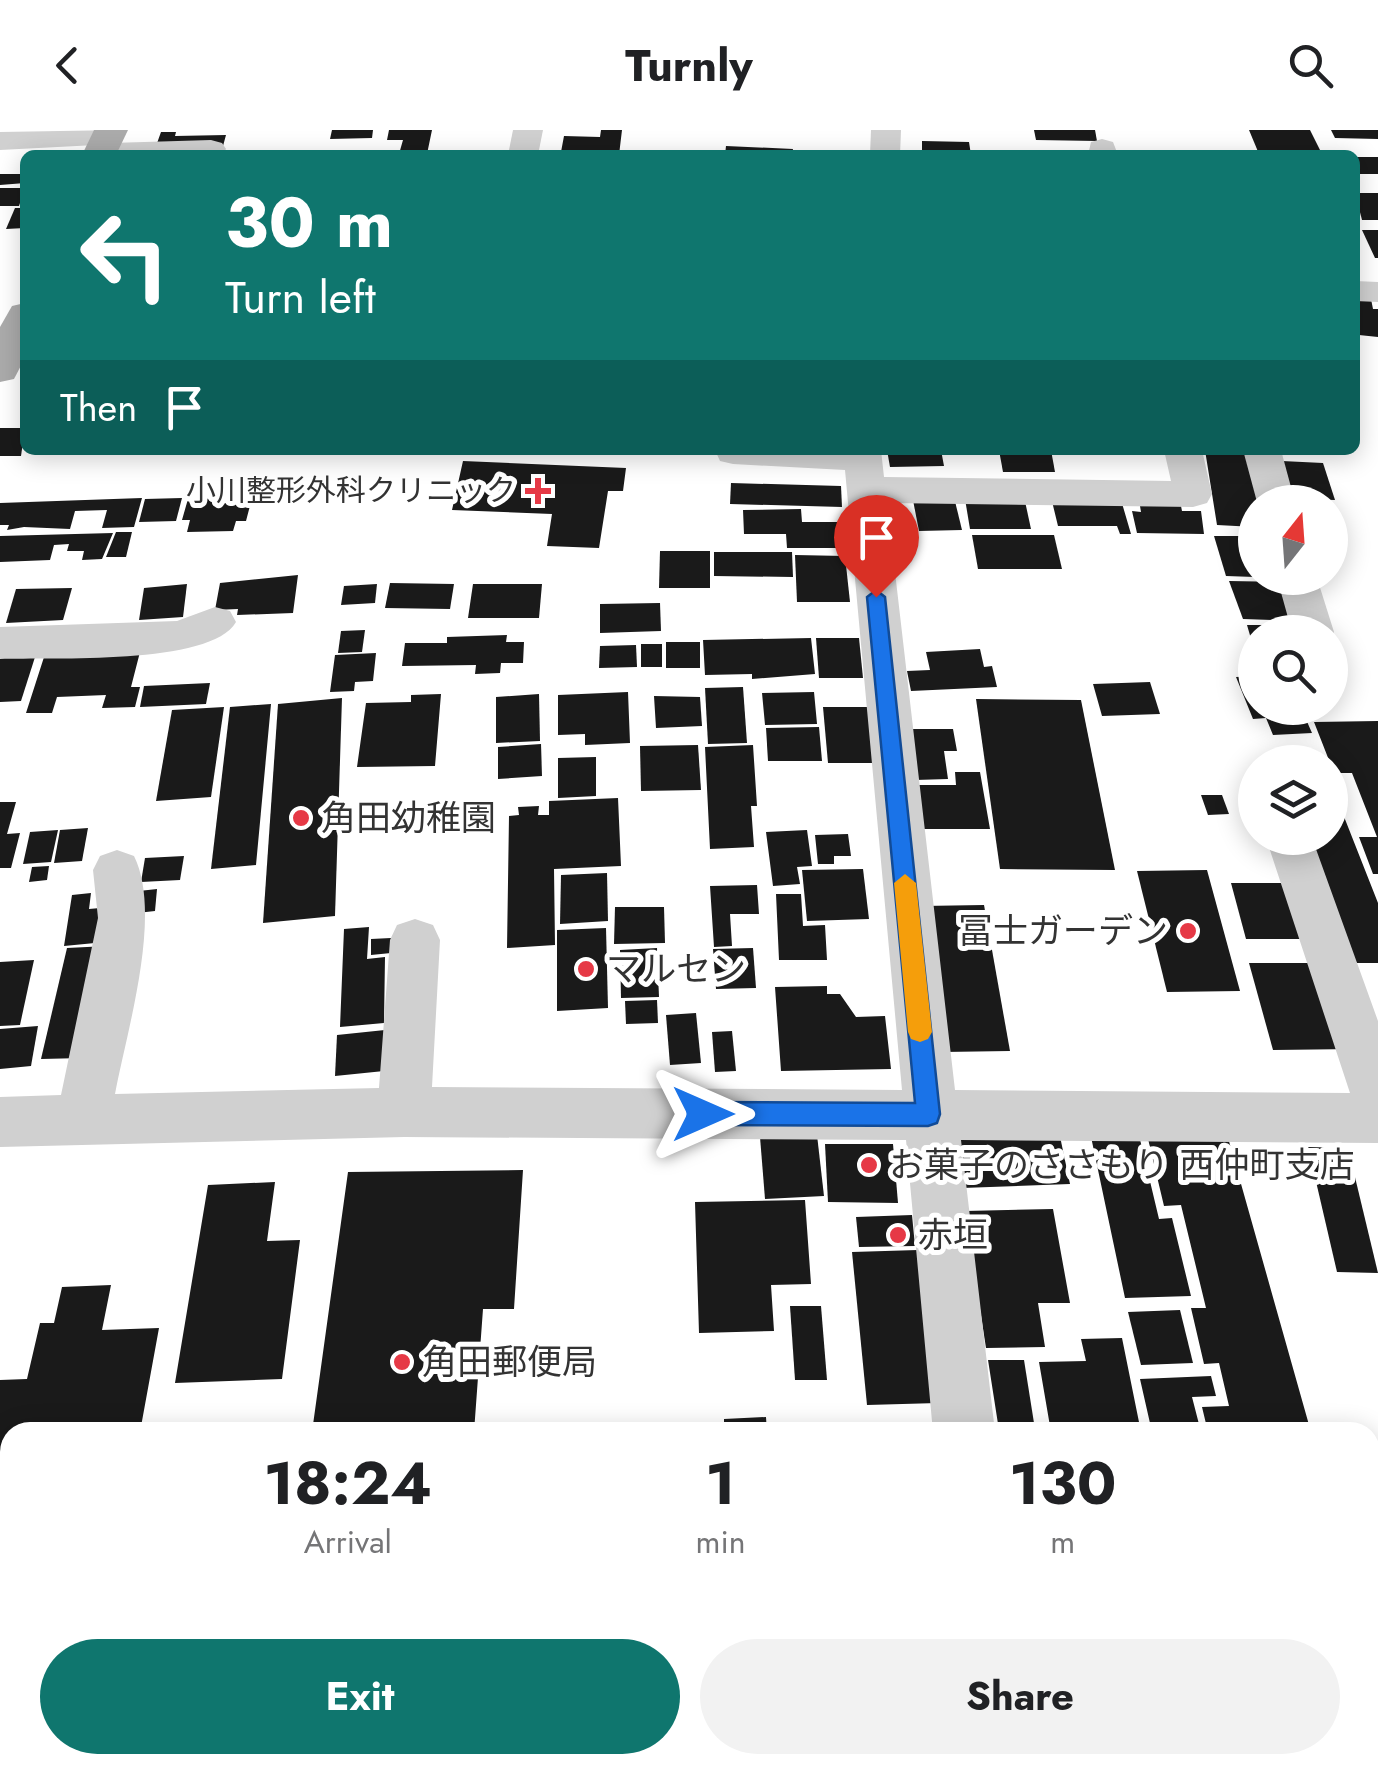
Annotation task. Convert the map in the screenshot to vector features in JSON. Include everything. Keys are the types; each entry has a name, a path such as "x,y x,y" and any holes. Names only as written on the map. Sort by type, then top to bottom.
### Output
{"main road":[{"path":"0,370 20,325"}],"street":[{"path":"0,141 210,149"},
{"path":"761,455 1193,494 1184,455"},
{"path":"1263,455 1271,485"},
{"path":"863,466 963,1422"},
{"path":"0,643 181,636 215,622"},
{"path":"1295,855 1378,1096"},
{"path":"83,1120 123,918 117,870"},
{"path":"404,1112 415,940"},
{"path":"0,1122 404,1112 1378,1118"}],"building":[{"path":"332,130 373,130 372,138 330,139"},
{"path":"389,130 432,130 428,150 400,150 403,140 387,140"},
{"path":"601,130 622,130 620,150 561,150 564,136 600,137"},
{"path":"1034,130 1095,130 1097,141 1036,140"},
{"path":"1249,130 1310,130 1320,150 1257,150"},
{"path":"1331,130 1378,130 1378,139 1335,138"},
{"path":"161,132 176,132 175,136 226,135 223,146 156,146"},
{"path":"922,141 969,142 970,150 922,150"},
{"path":"726,146 793,149 793,150 726,150"},
{"path":"1360,157 1378,157 1378,174 1360,174"},
{"path":"0,174 20,174 20,183 0,185"},
{"path":"0,188 20,188 19,206 0,206"},
{"path":"1360,193 1378,193 1378,220 1362,220"},
{"path":"15,208 20,208 20,228 6,229"},
{"path":"1362,230 1378,230 1378,258 1375,258"},
{"path":"1360,298 1371,299 1373,309 1378,309 1378,337 1360,335"},
{"path":"0,428 20,428 21,456 0,456"},
{"path":"888,455 942,455 944,466 890,467"},
{"path":"1000,455 1052,455 1055,472 1003,472"},
{"path":"1206,455 1250,455 1258,485 1238,485 1238,526 1217,525"},
{"path":"463,461 626,468 623,491 608,491 599,548 547,546 552,514 452,510"},
{"path":"1282,461 1323,463 1330,485 1289,485"},
{"path":"731,483 841,486 842,507 730,504"},
{"path":"1023,492 1031,529 970,529 964,493"},
{"path":"953,493 962,530 919,531 912,495"},
{"path":"1050,493 1119,493 1131,534 1120,534 1117,526 1058,526"},
{"path":"142,498 134,527 102,528 107,510 75,511 70,529 7,530 9,525 0,525 0,503"},
{"path":"182,498 176,521 139,522 145,499"},
{"path":"252,498 246,521 236,521 233,531 187,532 190,520 182,520 188,499"},
{"path":"1140,506 1181,506 1182,511 1201,511 1204,534 1137,533 1132,511 1141,512"},
{"path":"801,509 802,522 844,522 846,548 787,548 786,534 744,534 743,510"},
{"path":"116,532 132,532 126,557 106,557"},
{"path":"113,533 102,559 82,560 84,551 67,551 69,544 54,545 50,560 0,562 0,536"},
{"path":"972,535 1054,535 1062,569 978,569"},
{"path":"1214,536 1238,536 1238,576 1226,576"},
{"path":"660,551 710,551 710,588 659,588"},
{"path":"714,552 792,552 793,577 714,576"},
{"path":"795,555 845,556 850,602 797,602"},
{"path":"298,575 293,613 237,615 238,609 215,610 220,583"},
{"path":"1229,581 1238,581 1238,595 1290,595 1298,615 1242,615"},
{"path":"390,583 454,584 450,609 385,608"},
{"path":"187,584 183,617 139,620 144,588"},
{"path":"377,584 375,603 341,605 344,586"},
{"path":"473,584 542,584 539,618 468,618"},
{"path":"72,588 63,620 6,623 16,589"},
{"path":"660,603 661,631 600,633 600,604"},
{"path":"365,630 362,652 338,653 341,631"},
{"path":"507,635 506,642 524,642 523,663 501,663 500,673 475,674 476,665 402,666 405,643 447,643 447,637"},
{"path":"811,638 815,674 752,679 752,674 705,675 703,640"},
{"path":"816,638 859,638 863,678 819,678"},
{"path":"666,642 700,642 700,668 666,668"},
{"path":"641,644 662,644 662,667 641,667"},
{"path":"636,645 637,667 599,668 600,646"},
{"path":"980,649 984,667 992,666 997,687 911,691 907,671 930,670 926,652"},
{"path":"140,652 131,687 140,687 135,707 102,708 106,695 57,697 52,713 26,713 45,654"},
{"path":"376,653 373,681 355,682 354,691 330,692 335,655"},
{"path":"36,654 21,701 0,702 0,655"},
{"path":"1150,682 1160,714 1102,716 1093,684"},
{"path":"210,683 206,704 140,707 144,686"},
{"path":"743,687 747,743 708,744 705,688"},
{"path":"628,692 630,743 585,745 585,734 558,735 558,695"},
{"path":"814,692 817,724 765,725 762,693"},
{"path":"441,694 435,766 357,767 366,703 411,702 411,695"},
{"path":"539,694 540,741 496,743 496,697"},
{"path":"654,696 700,697 702,726 656,728"},
{"path":"342,698 335,916 263,923 278,704"},
{"path":"976,699 1081,700 1115,870 1000,869"},
{"path":"271,704 256,865 211,869 230,707"},
{"path":"224,707 211,797 156,801 172,710"},
{"path":"823,707 868,707 873,763 828,763"},
{"path":"1348,721 1378,721 1378,874 1373,874 1359,837 1377,837 1352,773 1348,773 1348,745 1323,745 1315,725 1348,725"},
{"path":"1269,725 1308,725 1312,733 1273,735"},
{"path":"819,727 822,761 768,761 766,728"},
{"path":"909,729 953,729 957,751 944,751 948,779 915,780"},
{"path":"541,744 542,776 498,779 498,747"},
{"path":"698,745 701,790 641,791 640,746"},
{"path":"753,745 757,806 751,806 754,847 710,849 705,747"},
{"path":"596,757 596,796 558,798 558,758"},
{"path":"955,772 980,772 990,829 922,829 916,785 956,785"},
{"path":"1201,795 1222,795 1229,814 1208,815"},
{"path":"618,798 621,866 554,869 555,945 507,948 509,816 519,815 518,807 539,806 538,815 549,815 549,801"},
{"path":"0,802 16,802 7,834 20,833 11,868 0,868"},
{"path":"1348,827 1378,903 1378,963 1357,963 1337,944 1304,855 1348,855"},
{"path":"88,828 82,861 54,863 60,830"},
{"path":"58,830 51,862 23,864 30,832"},
{"path":"807,830 812,866 797,867 800,884 773,886 766,832"},
{"path":"848,834 851,856 834,856 834,864 818,864 815,835"},
{"path":"184,856 180,880 141,882 145,858"},
{"path":"49,866 47,880 29,882 32,867"},
{"path":"863,869 869,919 807,921 802,870"},
{"name":"冨士ガーデン","path":"1207,870 1240,991 1167,992 1137,871"},
{"path":"607,873 608,921 560,924 561,875"},
{"path":"1231,883 1289,883 1306,939 1246,939"},
{"path":"757,885 759,914 730,914 732,946 714,947 710,886"},
{"path":"157,889 155,911 137,913 139,891"},
{"path":"91,893 89,909 100,908 95,943 64,946 72,895"},
{"path":"776,894 801,894 803,926 825,925 827,960 779,960"},
{"path":"984,905 1010,1051 943,1052 922,906"},
{"path":"615,907 664,907 665,943 614,944"},
{"path":"369,927 367,959 385,957 384,1023 340,1027 344,929"},
{"path":"606,928 608,1008 557,1011 557,930"},
{"path":"391,938 391,953 371,955 371,939"},
{"path":"107,946 83,1058 41,1059 67,948"},
{"path":"657,948 659,997 621,998 620,950"},
{"path":"753,948 756,988 716,989 713,949"},
{"path":"34,960 20,1025 0,1026 0,962"},
{"path":"1249,963 1327,963 1355,1049 1273,1050"},
{"path":"827,986 827,994 840,994 856,1017 885,1016 891,1069 781,1071 775,987"},
{"path":"657,1000 658,1023 626,1024 625,1001"},
{"path":"696,1013 701,1063 670,1065 666,1015"},
{"path":"38,1026 31,1066 0,1069 0,1029"},
{"path":"385,1030 384,1071 335,1076 337,1035"},
{"path":"732,1031 736,1071 715,1072 712,1032"},
{"path":"1223,1120 1308,1422 1206,1422 1202,1407 1229,1406 1219,1363 1204,1364 1191,1308 1206,1308 1181,1205 1164,1206 1144,1122"},
{"path":"1058,1127 1070,1184 962,1188 953,1130"},
{"path":"1138,1131 1159,1219 1172,1218 1191,1296 1125,1298 1090,1132"},
{"path":"817,1135 824,1196 765,1199 760,1137"},
{"path":"825,1144 893,1144 898,1203 828,1202"},
{"path":"1308,1147 1348,1148 1378,1273 1337,1272"},
{"path":"523,1170 514,1309 483,1309 475,1422 313,1422 348,1172"},
{"path":"275,1182 267,1241 300,1240 282,1379 175,1383 208,1185"},
{"path":"805,1200 811,1284 771,1285 774,1331 699,1333 695,1202"},
{"path":"1053,1209 1070,1303 1038,1303 1045,1347 986,1348 965,1211"},
{"path":"912,1215 915,1246 859,1247 856,1217"},
{"path":"918,1250 938,1403 867,1405 852,1252"},
{"path":"111,1285 102,1330 159,1328 142,1422 0,1422 0,1380 27,1379 40,1323 54,1323 62,1287"},
{"path":"790,1306 821,1306 827,1380 795,1380"},
{"path":"1180,1310 1193,1363 1141,1365 1128,1312"},
{"path":"1122,1338 1139,1422 1049,1422 1039,1362 1086,1361 1081,1339"},
{"path":"988,1360 1024,1360 1034,1422 998,1422"},
{"path":"1211,1376 1216,1396 1192,1397 1198,1422 1150,1422 1140,1379"},
{"path":"766,1417 766,1422 724,1422"}],"slow traffic":[{"path":"905,883 920,1032"}],"place":[{"name":"小川整形外科クリニック","path":"538,491"},
{"name":"角田幼稚園","path":"301,818"},
{"name":"冨士ガーデン","path":"1188,931"},
{"name":"マルセン","path":"586,969"},
{"name":"お菓子のささもり 西仲町支店","path":"869,1165"},
{"name":"赤垣","path":"898,1235"},
{"name":"角田郵便局","path":"402,1362"}],"route":[{"path":"703,1114 928,1114 876,597"}]}
